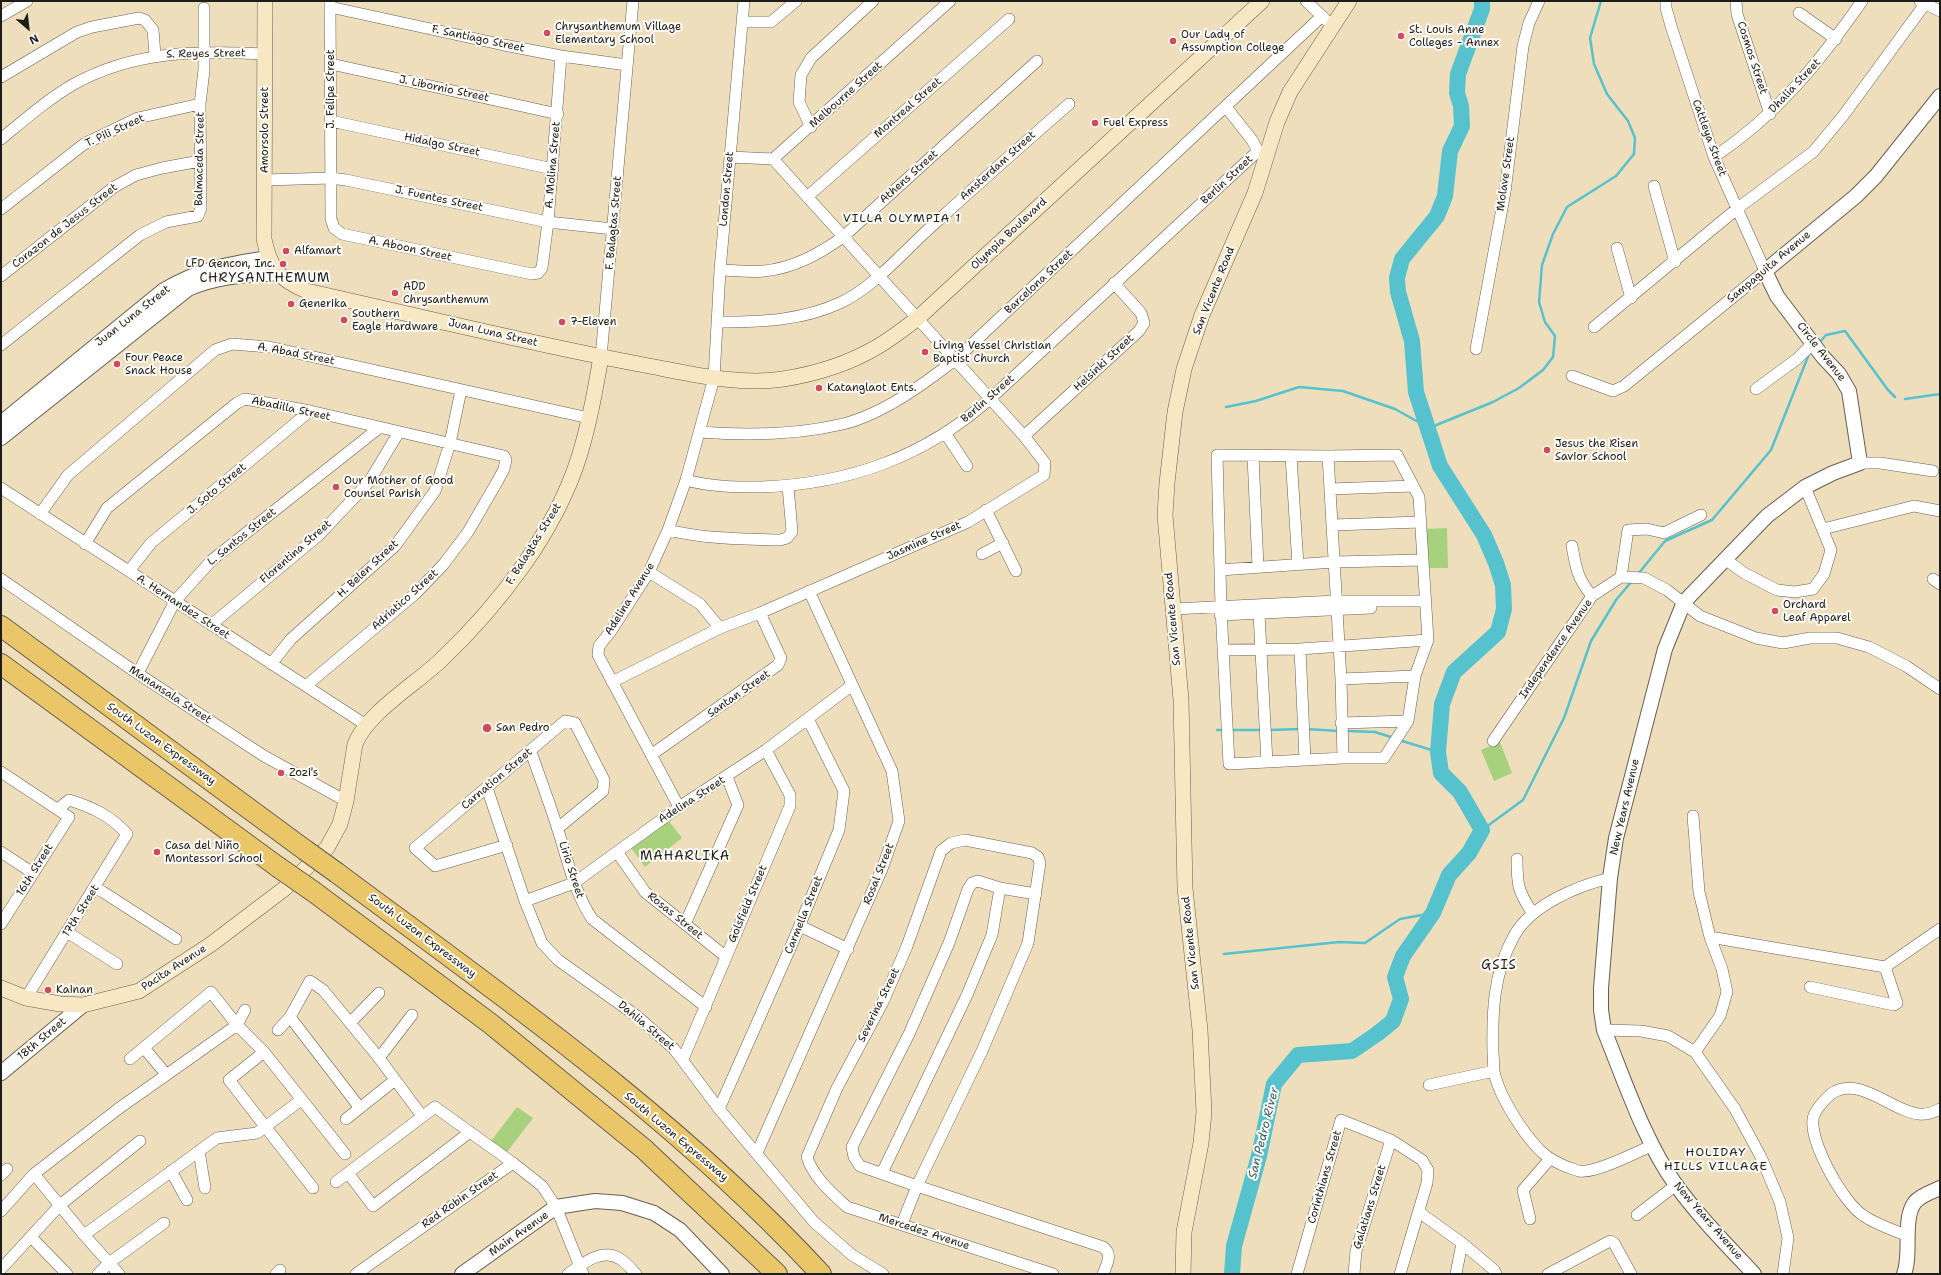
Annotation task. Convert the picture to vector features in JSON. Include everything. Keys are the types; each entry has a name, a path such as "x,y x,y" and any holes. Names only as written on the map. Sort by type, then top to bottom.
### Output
{"highway":[{"name":"South Luzon Expressway","path":"1,626 510,1001 666,1126 734,1186 821,1274"},
{"path":"1,664 314,892 491,1024 644,1149 777,1274"}],"main road":[{"name":"Amorsolo Street","path":"265,1 265,180 263,225 268,258"},
{"name":"Olympia Boulevard","path":"714,378 766,380 782,379 815,372 852,360 877,347 918,318 1262,1"},
{"name":"San Vicente Road","path":"1183,1274 1184,1232 1201,1143 1204,1105 1200,1030 1185,888 1182,733 1165,516 1175,412 1184,369 1202,315 1256,194 1277,122 1290,92 1349,1"},
{"name":"Juan Luna Street","path":"268,258 278,273 293,285 307,291 600,357 714,378"},
{"name":"F. Balagtas Street","path":"284,889 328,848 340,824 346,801 355,744 366,726 441,661 484,616 514,578 555,515 579,457 589,418 600,357"},
{"name":"Pacita Avenue","path":"1,988 26,998 60,1004 83,1005 139,991 210,945 284,889"}],"street":[{"path":"1,16 26,1"},
{"name":"F. Balagtas Street","path":"600,357 633,1"},
{"name":"London Street","path":"714,378 720,270 744,1"},
{"path":"742,22 771,22 796,1"},
{"path":"811,127 799,102 801,75 811,58 873,1"},
{"name":"Melbourne Street","path":"773,159 811,127 950,1"},
{"path":"1306,1 1332,27"},
{"name":"Molave Street","path":"1476,349 1505,192 1523,46 1529,23 1539,1"},
{"name":"Cattleya Street","path":"1666,1 1666,8 1671,26 1714,157 1765,271"},
{"name":"Cosmos Street","path":"1736,1 1737,14 1770,114"},
{"name":"Dhalia Street","path":"1714,157 1758,126 1770,114 1802,80 1836,39 1862,1"},
{"path":"1594,327 1675,262 1738,208 1813,152 1843,116 1922,2 1940,11"},
{"name":"F. Santiago Street","path":"330,4 561,56 627,65"},
{"name":"J. Felipe Street","path":"330,4 331,178"},
{"name":"Balmaceda Street","path":"1,345 140,235 166,222 198,216 201,208 200,104 204,70 204,8"},
{"path":"1799,13 1836,39"},
{"name":"Barcelona Street","path":"700,432 759,435 802,431 844,424 885,407 908,394 956,359 1322,16"},
{"path":"1,77 78,32 92,27 139,18 145,20 153,30 155,55"},
{"name":"Montreal Street","path":"807,197 1010,19"},
{"name":"S. Reyes Street","path":"1,138 43,104 73,85 110,68 155,55 203,52 266,54"},
{"name":"A. Molina Street","path":"538,273 542,268 548,222 558,114 561,56"},
{"name":"Athens Street","path":"720,270 763,271 794,265 823,251 843,237 1037,60"},
{"name":"J. Libornio Street","path":"330,64 558,114"},
{"name":"Sampaguita Avenue","path":"1572,376 1613,391 1624,386 1856,196 1876,176 1940,96"},
{"name":"T. Pili Street","path":"1,209 84,144 138,118 200,104"},
{"name":"Amsterdam Street","path":"718,322 762,322 797,317 816,312 842,302 861,291 978,184 1069,104"},
{"name":"Berlin Street","path":"686,480 698,484 736,488 788,486 843,477 887,463 912,453 970,416 1258,151 1252,140 1226,107"},
{"name":"Hidalgo Street","path":"331,121 553,169"},
{"path":"730,156 773,159"},
{"name":"Jasmine Street","path":"612,682 720,628 760,613 968,522 1044,475 1045,463 1024,436 956,359 773,159"},
{"name":"Corazon de Jesus Street","path":"1,276 114,187 136,175 162,168 200,161"},
{"name":"J. Fuentes Street","path":"265,180 331,178 548,222 613,229"},
{"name":"A. Aboon Street","path":"331,178 331,219 334,228 342,234 532,274 538,273"},
{"path":"1654,186 1675,262"},
{"path":"1617,248 1631,298"},
{"name":"Juan Luna Street","path":"2,432 185,284 205,270 226,264 268,258"},
{"name":"Circle Avenue","path":"1765,271 1778,296 1817,348 1839,374 1850,391 1860,463"},
{"name":"Juan Luna Street","path":"185,284 231,277 278,273"},
{"name":"Helsinki Street","path":"1024,436 1139,331 1144,323 1141,313 1114,283"},
{"name":"A. Abad Street","path":"40,514 68,475 215,350 232,344 269,347 589,418"},
{"path":"1756,389 1797,359 1817,348"},
{"name":"Adelina Avenue","path":"679,807 598,655 599,646 612,630 649,572 668,530 686,480 714,378"},
{"name":"H. Belen Street","path":"272,664 292,639 394,546 435,491 450,443 461,390"},
{"name":"Abadilla Street","path":"85,544 107,508 237,403 245,399 310,412 504,456"},
{"name":"J. Soto Street","path":"128,572 151,543 310,412"},
{"name":"L. Santos Street","path":"138,673 175,601 212,560 379,428"},
{"name":"Florentina Street","path":"210,625 319,535 369,482 399,432"},
{"path":"945,433 967,466"},
{"path":"1217,455 1291,456 1398,455 1419,498 1428,640 1415,676 1408,721 1384,758 1342,758 1229,764 1221,611 1217,455"},
{"name":"Adriatico Street","path":"307,685 415,594 443,565 468,532 497,482 504,469 506,460 504,456"},
{"path":"1253,456 1258,567"},
{"path":"1291,456 1298,565"},
{"path":"1328,456 1341,679 1342,758"},
{"name":"New Years Avenue","path":"1754,1274 1714,1232 1676,1185 1653,1145 1604,1030 1601,1010 1601,988 1610,878 1616,838 1665,649 1684,602 1767,516 1805,487 1833,473 1860,463 1880,463 1933,471"},
{"path":"668,530 683,534 734,539 780,540 787,538 792,532 788,486"},
{"path":"1330,490 1414,486"},
{"path":"1725,559 1744,573 1777,590 1795,592 1812,588 1824,574 1831,550 1805,487"},
{"name":"A. Hernandez Street","path":"1,488 210,625 307,685 366,726"},
{"path":"1823,528 1914,506 1940,511"},
{"path":"986,510 1016,571"},
{"path":"1701,515 1664,533 1647,529 1628,530 1623,577 1644,578 1667,590 1700,616 1756,638 1783,643 1810,638 1838,638 1869,647 1906,666 1940,689"},
{"path":"1333,525 1421,522"},
{"path":"982,554 1002,543"},
{"path":"1572,546 1576,570 1582,584 1592,596"},
{"path":"1220,570 1334,562 1422,560"},
{"path":"649,572 700,604 720,628"},
{"name":"Independence Avenue","path":"1493,741 1592,596 1623,577"},
{"name":"Manansala Street","path":"1,579 138,673 264,756 346,801"},
{"name":"Rosal Street","path":"757,1153 848,949 882,869 899,821 892,771 851,686 809,591"},
{"path":"1173,613 1337,605 1425,604"},
{"path":"1221,611 1259,614 1337,605"},
{"name":"Santan Street","path":"651,755 778,665 781,658 760,613"},
{"path":"1259,614 1267,762"},
{"path":"1223,650 1261,651 1428,640"},
{"path":"1300,649 1305,760"},
{"path":"1341,679 1415,676"},
{"name":"Adelina Street","path":"525,901 574,883 679,807 727,777 766,750 851,686"},
{"name":"Carmella Street","path":"719,1109 800,926 839,830 844,791 808,718"},
{"name":"Carnation Street","path":"507,845 435,866 415,848 531,752 565,721 575,723 604,780 603,790 558,828"},
{"path":"1341,723 1408,721"},
{"name":"Golsfield Street","path":"683,1060 706,1007 725,956 790,806 790,795 766,750"},
{"name":"Lirio Street","path":"531,752 558,828 574,883 582,904 592,919 706,1007"},
{"path":"1,772 58,809"},
{"path":"685,924 738,805 727,777"},
{"name":"Dahlia Street","path":"487,788 525,901 542,944 558,960 638,1017 674,1049 719,1109 814,1222 852,1255 884,1274"},
{"name":"17th Street","path":"26,998 128,834 119,824 91,807 69,800 58,809"},
{"name":"16th Street","path":"2,920 69,817 58,809"},
{"path":"1693,816 1699,892 1710,937 1722,969 1727,992 1720,1016 1695,1052"},
{"name":"Severina Street","path":"810,1167 807,1157 834,1095 883,1002 907,946 941,852 951,842 965,840 1032,853 1038,857 1040,863 1036,894"},
{"path":"1,852 33,873"},
{"name":"Rosas Street","path":"617,852 645,892 725,956"},
{"path":"1517,859 1517,879 1520,895 1533,914"},
{"path":"1610,878 1596,882 1552,901 1533,914 1514,935 1503,958 1494,994 1491,1029 1494,1071 1502,1093 1518,1122 1536,1146 1549,1160 1580,1171 1606,1166 1653,1145"},
{"path":"902,1224 917,1186 982,1051 1028,943 1036,894 1000,888 978,882 972,883 968,889 949,943 909,1034 852,1147 854,1157 860,1166 917,1186 1103,1247 1108,1250 1110,1256 1103,1274"},
{"path":"95,888 176,939"},
{"path":"882,1173 968,995 992,935 1000,888"},
{"path":"800,926 848,949"},
{"path":"1710,937 1885,967 1940,929"},
{"path":"67,932 117,964"},
{"path":"1810,987 1894,1005 1896,1003 1885,967"},
{"path":"278,1030 290,1017 310,981 323,990 379,1058 422,1116"},
{"path":"130,1059 211,992 237,1025 264,1052 345,1154"},
{"path":"350,1023 379,992"},
{"name":"18th Street","path":"1,1073 83,1005"},
{"path":"1,1211 34,1174 118,1109 237,1025 245,1010"},
{"path":"379,1058 412,1015"},
{"path":"290,1017 360,1108"},
{"path":"1604,1030 1641,1031 1668,1036 1695,1052 1735,1109 1761,1157 1780,1202 1788,1238 1782,1274"},
{"path":"144,1048 166,1074"},
{"path":"264,1052 230,1080 314,1188"},
{"path":"1429,1085 1494,1071"},
{"path":"346,1119 395,1080"},
{"path":"1908,1236 1864,1216 1848,1202 1837,1186 1816,1140 1813,1129 1813,1117 1832,1094 1842,1089 1856,1089 1870,1093 1910,1112 1921,1114 1940,1109"},
{"path":"84,1235 217,1138 257,1133 266,1128 301,1100"},
{"path":"336,1182 434,1107 513,1163 542,1186 556,1208 581,1270"},
{"name":"Corinthians Street","path":"1297,1274 1341,1120 1391,1140 1422,1160 1428,1170 1428,1183 1400,1274"},
{"path":"348,1173 373,1206 470,1132"},
{"name":"Galatians Street","path":"1354,1274 1356,1251 1391,1140"},
{"path":"1,1269 60,1205 140,1141"},
{"path":"199,1151 204,1188"},
{"path":"1530,1219 1523,1190 1549,1160"},
{"name":"Red Robin Street","path":"356,1274 513,1163"},
{"name":"Mercedez Avenue","path":"810,1167 833,1195 847,1207 1053,1274"},
{"path":"171,1171 187,1200"},
{"path":"34,1174 84,1235 119,1274"},
{"path":"1638,1215 1676,1185"},
{"path":"1904,1274 1910,1215 1915,1202 1940,1188"},
{"name":"Main Avenue","path":"462,1274 556,1208 595,1201 622,1203 654,1213 680,1230 722,1274"},
{"path":"1419,1212 1462,1242 1494,1270 1496,1274"},
{"path":"98,1274 109,1263 164,1223"},
{"path":"31,1237 67,1274"},
{"path":"1548,1274 1610,1241 1614,1243 1631,1274"},
{"path":"1456,1274 1462,1242"},
{"path":"568,1274 581,1270 598,1256 614,1256 620,1259 636,1274"}],"green space":[{"path":"1447,528 1448,568 1426,568 1425,529"},
{"path":"1500,742 1512,773 1494,781 1481,750"},
{"path":"668,820 682,838 645,867 631,848"},
{"path":"517,1107 533,1118 507,1152 491,1141"}],"waterway":[{"name":"San Pedro River","path":"1232,1274 1234,1246 1259,1156 1274,1084 1298,1055 1352,1051 1393,1021 1401,999 1395,977 1403,956 1433,913 1449,875 1469,853 1482,830 1460,792 1441,773 1438,752 1442,704 1454,672 1498,632 1504,609 1503,585 1496,563 1484,535 1440,466 1416,392 1412,341 1398,292 1397,278 1402,259 1437,216 1445,196 1450,151 1462,126 1461,106 1457,93 1458,74 1482,9 1482,1"},
{"path":"1226,407 1256,401 1299,387 1343,391 1395,409 1429,428 1493,402 1519,388 1543,370 1553,357 1555,336 1545,322 1539,302 1542,265 1553,234 1567,207 1616,176 1634,154 1635,138 1628,121 1607,94 1594,64 1590,38 1601,1"},
{"path":"1819,343 1826,335 1845,331 1888,390 1895,397"},
{"path":"1638,574 1665,541 1712,520 1771,450 1809,354"},
{"path":"1905,399 1940,394"},
{"path":"1482,830 1523,800 1564,718 1591,641 1616,600 1632,581"},
{"path":"1268,730 1301,729"},
{"path":"1306,729 1339,731"},
{"path":"1217,730 1225,730"},
{"path":"1230,730 1263,730"},
{"path":"1346,731 1375,732 1394,738"},
{"path":"1399,740 1438,752"},
{"path":"1224,954 1339,942 1365,943 1400,919 1433,913"}],"place":[{"name":"Chrysanthemum Village Elementary School","path":"547,33"},
{"name":"St. Louis Anne Colleges - Annex","path":"1401,36"},
{"name":"Our Lady of Assumption College","path":"1173,41"},
{"name":"Fuel Express","path":"1095,123"},
{"name":"Alfamart","path":"286,251"},
{"name":"LFD Gencon, Inc.","path":"283,264"},
{"name":"ADD Chrysanthemum","path":"395,293"},
{"name":"Generika","path":"291,304"},
{"name":"Southern Eagle Hardware","path":"344,320"},
{"name":"7-Eleven","path":"562,322"},
{"name":"Living Vessel Christian Baptist Church","path":"925,352"},
{"name":"Four Peace Snack House","path":"117,364"},
{"name":"Katanglaot Ents.","path":"819,388"},
{"name":"Jesus the Risen Savior School","path":"1547,450"},
{"name":"Our Mother of Good Counsel Parish","path":"336,487"},
{"name":"Orchard Leaf Apparel","path":"1775,611"},
{"name":"San Pedro","path":"487,728"},
{"name":"Zozi's","path":"281,773"},
{"name":"Casa del Niño Montessori School","path":"157,852"},
{"name":"Kainan","path":"48,990"}],"district":[{"name":"VILLA OLYMPIA 1","path":"902,219"},
{"name":"CHRYSANTHEMUM","path":"265,279"},
{"name":"MAHARLIKA","path":"685,857"},
{"name":"GSIS","path":"1499,966"},
{"name":"HOLIDAY HILLS VILLAGE","path":"1716,1160"}]}
